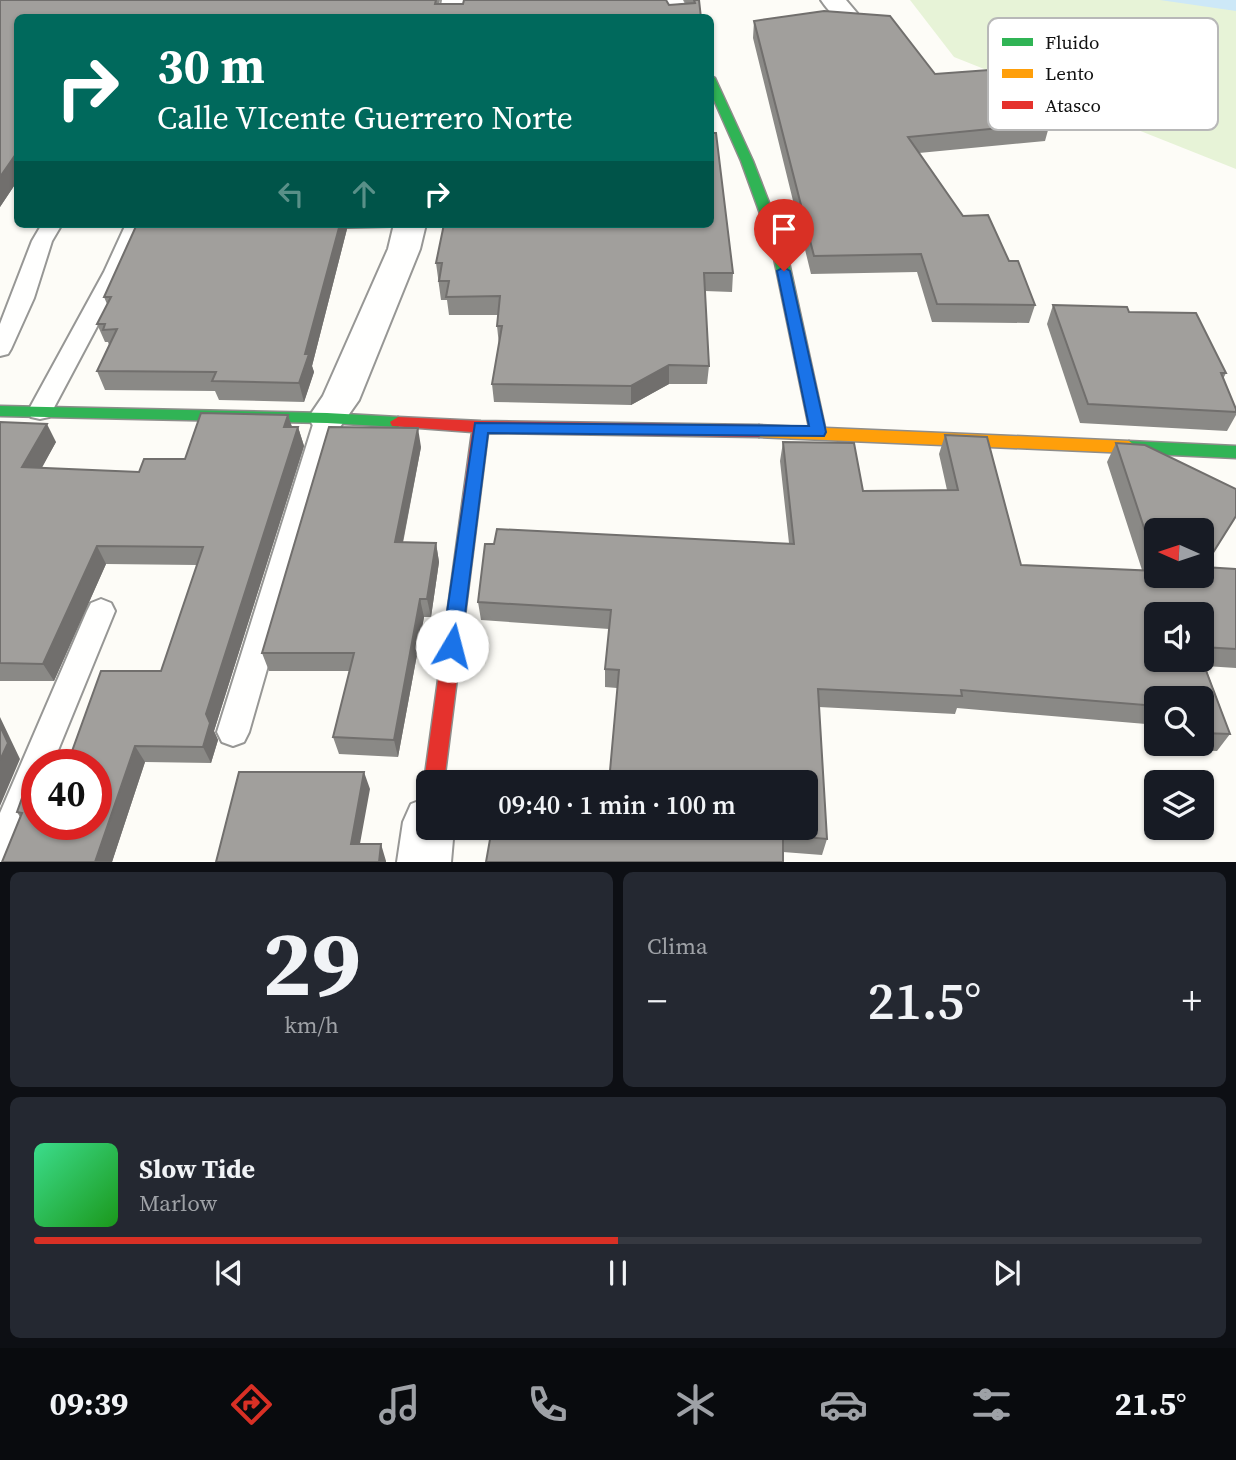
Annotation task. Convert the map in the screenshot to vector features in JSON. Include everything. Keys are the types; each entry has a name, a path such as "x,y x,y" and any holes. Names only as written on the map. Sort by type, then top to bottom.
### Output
{"street":[{"path":"714,87 743,150 778,244 818,432"},
{"path":"327,418 340,400 404,249 410,228"},
{"path":"0,411 327,418 481,427 818,432 1236,452"},
{"path":"436,770 481,427"},
{"path":"424,862 427,840"}],"lane":[{"path":"0,349 23,298 42,241 50,228"},
{"path":"40,411 109,283 134,228"},
{"path":"233,732 327,418"},
{"path":"0,852 101,611"}],"green space":[{"path":"910,0 1236,0 1236,169 1138,130 1218,130 1218,18 988,18 988,71 954,57"}],"water":[{"path":"1160,0 1236,0 1236,11"}],"building":[{"path":"0,0 436,0 435,4 463,4 464,0 666,0 669,5 695,3 694,0 699,0 701,14 14,14 14,157 0,177"},
{"path":"824,11 890,16 935,74 988,70 988,129 908,137 963,216 988,215 1009,261 1018,261 1035,305 937,304 921,254 814,256 754,21"},
{"path":"716,133 733,273 704,273 709,366 669,365 631,386 492,384 502,326 497,326 500,296 446,297 449,281 439,281 442,263 436,263 443,228 714,228"},
{"path":"135,228 339,228 305,354 309,354 299,383 212,381 216,372 97,371 117,329 103,330 105,324 97,324 111,297 104,297"},
{"path":"1053,305 1127,307 1129,312 1196,313 1226,373 1221,373 1236,412 1088,404"},
{"path":"201,413 288,415 284,427 298,427 206,714 210,723 203,747 135,746 112,813 112,749 73,749 101,671 161,671 203,547 97,546 43,664 0,663 0,422 47,424 22,467 139,472 144,459 185,459"},
{"path":"329,427 418,428 395,542 436,543 427,599 420,599 394,740 333,737 354,653 262,653"},
{"path":"945,435 987,437 1021,565 1144,570 1144,588 1214,588 1214,568 1236,569 1236,649 1214,648 1214,602 1144,602 1144,672 1207,672 1212,686 1144,686 1144,705 961,690 962,696 818,689 827,839 818,838 818,770 610,770 619,670 605,669 611,610 478,602 485,544 494,544 497,529 794,544 783,442 854,443 863,491 958,490"},
{"path":"1116,443 1145,445 1236,489 1236,516 1214,551 1214,518 1144,518 1144,528"},
{"path":"1214,692 1230,734 1214,733"},
{"path":"0,726 8,743 0,760"},
{"path":"239,772 364,772 351,844 381,844 379,862 216,862"},
{"path":"21,815 21,840 103,840 95,862 2,862"},
{"path":"490,840 783,840 783,862 486,862"}],"traffic: fast":[{"path":"714,87 747,161 778,244 818,432"},
{"path":"0,411 398,422"},
{"path":"1129,447 1236,452"}],"traffic: slow":[{"path":"759,431 1129,447"}],"traffic: jam":[{"path":"398,422 481,427 759,431"},
{"path":"436,770 481,427"}],"route":[{"path":"452,646 481,427 818,432 784,271"}]}
